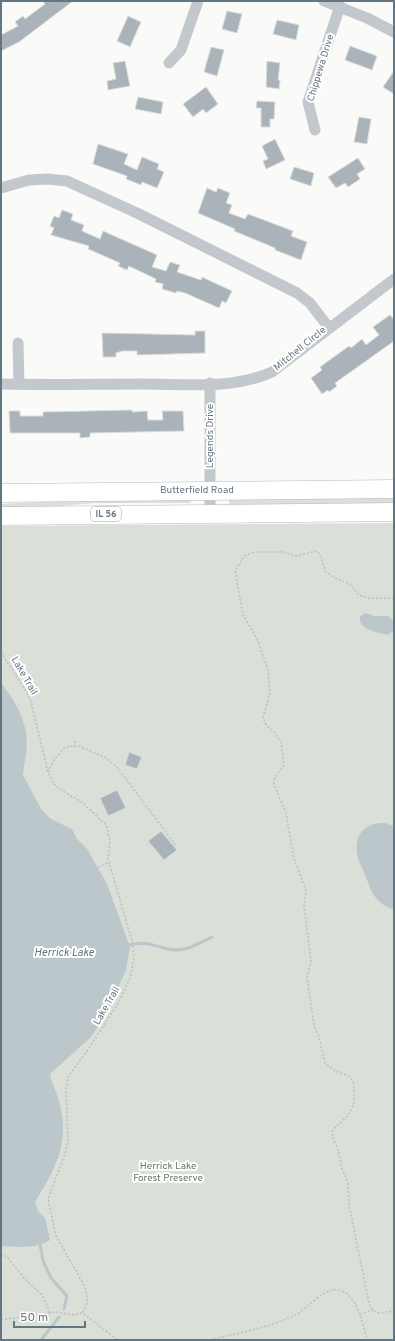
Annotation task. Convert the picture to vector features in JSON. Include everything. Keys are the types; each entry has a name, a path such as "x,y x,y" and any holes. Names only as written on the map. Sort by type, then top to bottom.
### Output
{"main road":[{"name":"Butterfield Road","path":"1,493 210,490 394,490"},
{"name":"IL 56","path":"1,516 394,512"}],"street":[{"path":"169,63 181,50 198,1"},
{"path":"324,1 340,6 394,32"},
{"name":"Chippewa Drive","path":"315,130 308,102 340,6"},
{"name":"Mitchell Circle","path":"1,188 29,180 48,179 67,181 139,214 297,293 310,303 329,328 272,372 238,382 1,384"},
{"path":"329,328 394,279"},
{"path":"18,342 19,384"},
{"name":"Legends Drive","path":"210,383 210,513"}],"path":[{"path":"394,598 368,598 359,595 350,584 335,578 326,572 319,553 315,550 297,556 283,552 254,552 244,556 235,571 243,615 257,639 268,670 270,692 263,718 266,725 278,737 282,749 284,765 275,777 274,784 286,813 294,859 306,890 304,905 311,962 307,977 314,1025 319,1037 325,1063 335,1071 349,1076 354,1084 354,1104 349,1114 332,1131 333,1139 338,1149 342,1169 348,1182 349,1205 369,1302 374,1310 382,1314 394,1311"},
{"name":"Lake Trail","path":"1,652 30,698 48,772 53,783 58,788 83,804 106,825 110,840 109,862 132,941 134,957 130,978 119,1002 68,1077 66,1090 68,1140 65,1154 48,1200 56,1236 84,1285 87,1294 88,1301 82,1313"},
{"path":"75,741 75,746"},
{"path":"48,772 52,761 65,747 75,746 106,758 117,767 177,847"},
{"path":"77,879 109,862"},
{"path":"73,872 81,887"},
{"path":"1,1254 7,1256 24,1278 43,1296 50,1313"},
{"path":"210,1340 294,1316 318,1297 330,1291 340,1291 352,1299 360,1314 367,1340"},
{"path":"360,1314 374,1310"},
{"path":"1,1320 56,1312 72,1315 82,1313 118,1340"}],"green space":[{"path":"394,495 394,507 229,506 229,499"},
{"path":"149,496 192,500 189,503 95,503 1,511 1,504"},
{"name":"Herrick Lake Forest Preserve","path":"394,523 394,1340 1,1340 1,526"}],"water":[{"path":"366,613 374,616 389,616 394,622 394,630 388,635 369,630 360,620 360,616"},
{"name":"Herrick Lake","path":"1,683 17,707 24,724 27,743 23,775 41,809 51,819 72,829 77,839 87,849 107,884 130,947 126,970 106,1015 90,1038 51,1073 50,1077 57,1095 61,1112 63,1127 62,1142 59,1156 53,1170 35,1202 38,1211 45,1218 50,1240 39,1245 26,1247 1,1246"},
{"path":"377,823 385,823 394,826 394,910 383,905 374,896 359,862 357,853 358,839 364,829"}],"building":[{"path":"43,1 73,1 19,42 1,51 1,35 18,26 15,22 23,16 25,19 45,4"},
{"path":"227,11 242,14 237,33 222,29"},
{"path":"128,16 141,22 130,47 117,41"},
{"path":"277,20 299,25 296,40 273,34"},
{"path":"350,46 377,56 372,70 345,60"},
{"path":"211,47 224,50 217,76 204,72"},
{"path":"125,61 130,86 108,90 107,81 116,79 113,63"},
{"path":"267,61 280,63 278,80 280,80 279,89 266,87"},
{"path":"394,71 394,94 383,87"},
{"path":"206,87 218,104 206,113 203,109 193,117 183,104"},
{"path":"138,97 163,102 161,114 135,109"},
{"path":"257,101 275,102 274,119 270,119 270,127 261,127 261,108 256,108"},
{"path":"359,117 371,119 367,144 354,142"},
{"path":"275,139 285,160 266,169 263,161 268,159 262,146"},
{"path":"98,144 128,154 124,164 137,170 142,157 159,164 157,169 164,172 157,188 142,182 141,185 126,179 127,176 93,164"},
{"path":"358,158 365,169 357,174 360,179 348,187 345,183 336,188 328,177"},
{"path":"294,167 314,173 311,186 290,179"},
{"path":"207,188 216,192 218,188 230,193 226,203 232,205 229,213 245,219 248,214 293,231 291,236 307,242 301,260 275,250 275,248 234,231 235,229 198,213"},
{"path":"62,210 73,214 71,220 84,225 82,231 100,239 103,231 157,255 152,267 166,271 170,262 180,265 177,272 201,280 202,277 232,291 226,303 222,301 219,308 185,293 177,291 176,293 162,289 163,284 155,282 156,279 129,266 127,270 118,266 120,263 88,249 89,246 51,235 54,228 50,226 54,216 59,218"},
{"path":"390,315 394,320 394,341 335,383 337,386 329,392 328,390 322,394 311,378 322,370 320,367 349,346 351,348 362,339 366,345 379,335 373,327"},
{"path":"195,331 205,331 205,353 137,355 137,351 122,351 116,353 116,357 103,357 102,333 195,335"},
{"path":"132,410 132,412 147,411 148,420 163,420 162,411 183,411 184,431 90,433 90,437 80,438 80,433 10,433 9,411 20,411 20,416 43,416 43,412"},
{"path":"129,752 142,757 137,769 125,765"},
{"path":"117,790 126,808 108,816 100,798"},
{"path":"161,831 177,850 164,860 148,841"}],"waterway":[{"path":"129,945 145,943 168,949 180,950 196,945 212,937"},
{"path":"40,1244 43,1261 51,1278 67,1296 64,1309"},
{"path":"41,1340 59,1317"}]}
